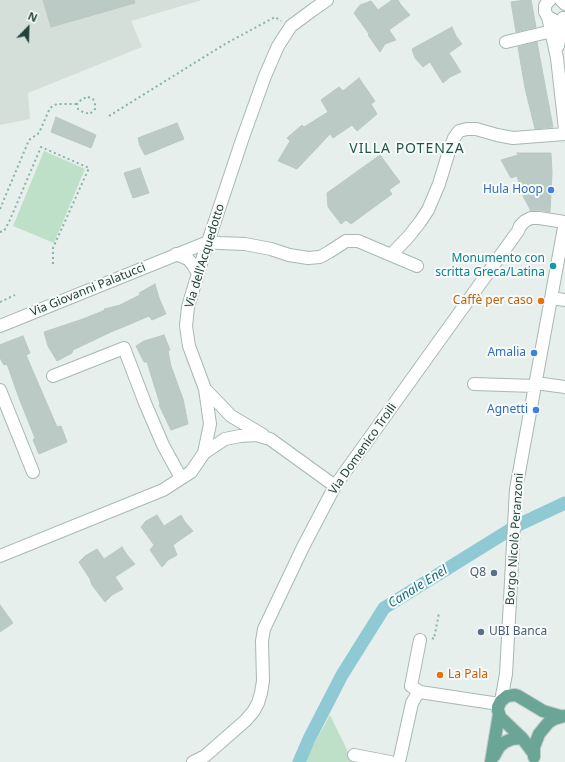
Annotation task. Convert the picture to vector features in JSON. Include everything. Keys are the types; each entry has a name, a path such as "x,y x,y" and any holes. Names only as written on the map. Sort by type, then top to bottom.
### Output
{"main road":[{"path":"534,758 522,738 502,720 500,706 508,696 518,696 532,706 543,711 563,716"},
{"name":"Borgo Nicolò Peranzoni","path":"491,760 500,706"},
{"path":"534,758 534,747 539,734 548,723 563,716"},
{"name":"Borgo Nicolò Peranzoni","path":"491,760 499,747 505,742 512,739 522,738"}],"street":[{"name":"Via dell'Acquedotto","path":"0,556 163,490 191,472 204,453 210,424 205,388 189,346 186,326 188,307 242,140 265,76 278,46 291,26 327,0"},
{"path":"563,0 565,4"},
{"path":"547,6 552,20 556,21 564,17"},
{"path":"547,6 557,58 565,129"},
{"path":"557,58 564,17"},
{"path":"506,42 552,31"},
{"path":"391,255 409,236 428,210 439,184 450,148 459,131 476,129 513,138 565,134"},
{"name":"Via Domenico Troili","path":"193,762 205,756 245,721 253,712 258,703 263,681 262,641 264,629 303,547 335,486 518,231 520,226 531,218 565,222"},
{"name":"Borgo Nicolò Peranzoni","path":"500,706 506,674 516,488 565,222"},
{"path":"208,242 245,244 308,258 320,257 346,240 358,241 417,266"},
{"name":"Via Giovanni Palatucci","path":"0,326 208,242"},
{"path":"176,254 188,259 198,273"},
{"path":"551,298 565,300"},
{"path":"53,376 124,348 163,445 181,478"},
{"path":"474,384 565,386"},
{"path":"205,388 231,416 270,439 335,486"},
{"path":"0,390 33,472"},
{"path":"204,453 225,439 256,435 270,439"},
{"path":"425,639 411,686 420,692 500,706"},
{"name":"Borgo Nicolò Peranzoni","path":"506,674 514,696"},
{"path":"399,762 412,703 420,692"},
{"path":"354,755 390,762"}],"path":[{"path":"109,116 212,51 275,17 291,26"},
{"path":"0,209 29,140 39,133 50,108 57,104 77,104 82,99 88,97 93,99 95,109 90,114 78,109 77,104"},
{"path":"0,232 4,231 9,222 41,147 89,168 53,248 53,264"},
{"name":"Via Giovanni Palatucci","path":"0,302 15,295"},
{"path":"425,639 434,639 439,613"}],"shaded area":[{"path":"0,0 202,0 131,21 142,47 28,93 30,119 0,125"}],"green space":[{"path":"44,151 85,169 54,243 13,226"},
{"path":"330,715 353,762 304,762"}],"building":[{"path":"43,0 134,0 135,3 51,27"},
{"path":"392,0 398,0 410,15 389,30 396,40 385,44 380,52 354,13 360,5 371,1 378,10"},
{"path":"531,0 536,27 516,32 511,2"},
{"path":"452,27 462,44 449,53 461,72 450,77 443,83 430,62 423,67 415,58 412,49"},
{"path":"537,42 553,127 535,129 525,88 518,47"},
{"path":"359,78 375,101 371,104 377,114 357,131 352,125 333,138 330,134 297,169 278,161 290,141 287,138 302,125 304,127 328,112 321,100 339,87 343,91"},
{"path":"56,117 96,135 91,148 51,132"},
{"path":"177,123 184,139 145,155 138,138"},
{"path":"517,153 551,153 552,173 550,212 539,210 530,211 517,176 511,178 501,160 518,155"},
{"path":"380,155 400,182 389,190 392,194 351,224 346,220 341,224 328,207 327,193"},
{"path":"140,168 149,193 133,198 124,173"},
{"path":"155,284 166,314 152,320 149,316 113,331 73,350 72,353 57,361 48,346 44,332 83,319 105,310 104,309 120,305 140,295 139,293"},
{"path":"164,335 170,350 168,351 171,366 183,399 188,424 171,430 159,405 160,404 147,362 144,362 136,346 144,341"},
{"path":"23,336 30,353 26,355 57,427 61,426 67,442 39,454 33,440 35,438 7,364 4,365 0,358 0,345"},
{"path":"157,515 164,526 181,515 193,531 173,545 177,555 168,560 162,567 150,550 154,545 141,527 146,521"},
{"path":"122,547 135,564 115,577 123,589 112,595 105,602 92,585 90,579 79,562 85,556 97,549 104,559"},
{"path":"0,605 13,623 0,632"}],"waterway":[{"name":"Canale Enel","path":"299,762 309,739 342,675 384,608 516,526 565,503"}],"place":[{"name":"Hula Hoop","path":"551,190"},
{"name":"Monumento con scritta Greca/Latina","path":"553,266"},
{"name":"Caffè per caso","path":"541,301"},
{"name":"Amalia","path":"534,353"},
{"name":"Agnetti","path":"536,410"},
{"name":"Q8","path":"494,573"},
{"name":"UBI Banca","path":"481,632"},
{"name":"La Pala","path":"440,675"}],"district":[{"name":"VILLA POTENZA","path":"407,149"}]}
